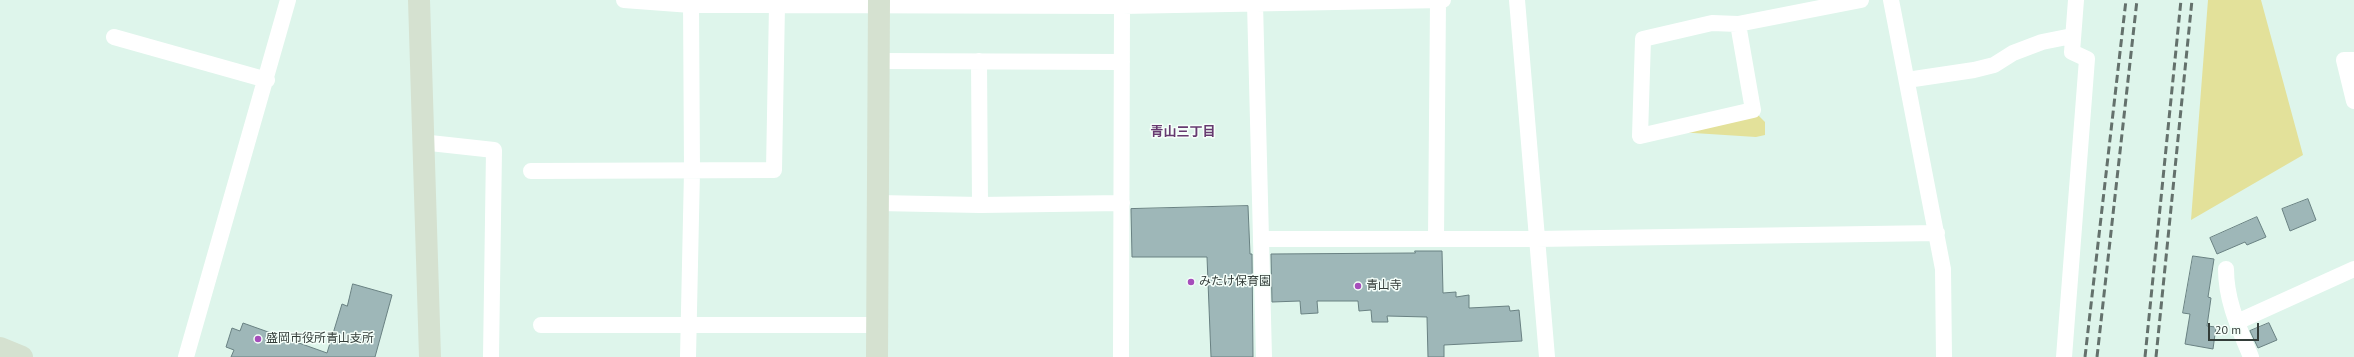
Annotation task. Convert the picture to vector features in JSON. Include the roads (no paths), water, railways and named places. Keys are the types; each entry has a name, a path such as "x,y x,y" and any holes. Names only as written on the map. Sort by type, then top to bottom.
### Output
{"street":[{"path":"186,357 267,80 288,0"},
{"path":"418,0 430,357"},
{"path":"624,0 776,5 879,3 1255,3 1443,0"},
{"path":"1436,239 1438,0"},
{"path":"1517,0 1547,357"},
{"path":"1738,24 1753,110 1640,136 1643,39 1712,23 1738,24 1861,0"},
{"path":"1891,0 1943,269 1944,357"},
{"path":"2064,357 2087,59 2072,52 2072,36 2076,0"},
{"path":"688,357 692,171 691,3"},
{"path":"877,357 879,3"},
{"path":"1121,357 1122,3"},
{"path":"1255,3 1264,357"},
{"path":"531,171 774,170 776,5"},
{"path":"1907,80 1974,70 1994,65 2013,52 2042,42 2072,36"},
{"path":"114,37 267,80"},
{"path":"2354,60 2344,60 2354,101"},
{"path":"879,61 1122,62"},
{"path":"979,62 980,206"},
{"path":"430,143 494,150 491,357"},
{"path":"878,203 980,206 1122,203"},
{"path":"1261,239 1536,239 1937,233"},
{"path":"2226,269 2226,288 2237,322 2251,357"},
{"path":"2237,322 2354,269"},
{"path":"541,325 878,325"},
{"path":"0,348 22,357"}],"railway":[{"path":"2085,357 2126,0"},
{"path":"2097,357 2137,0"},
{"path":"2145,357 2181,0"},
{"path":"2156,357 2192,0"}],"place":[{"name":"みたけ保育園","path":"1191,282"},
{"name":"青山寺","path":"1358,286"},
{"name":"盛岡市役所青山支所","path":"258,339"}],"district":[{"name":"青山三丁目","path":"1183,132"}]}
